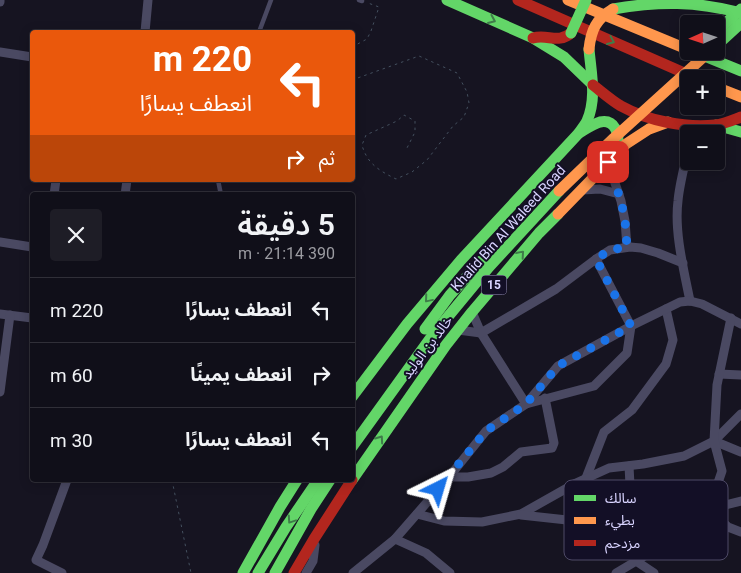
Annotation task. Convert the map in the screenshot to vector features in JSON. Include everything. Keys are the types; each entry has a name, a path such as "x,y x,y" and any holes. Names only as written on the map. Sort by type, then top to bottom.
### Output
{"main road":[{"path":"447,0 533,38 564,57 593,85"},
{"path":"511,0 539,9"},
{"path":"518,0 680,71"},
{"path":"568,0 680,47"},
{"path":"533,38 543,36 559,40 566,38 571,33 586,0"},
{"name":"خالد بن الوليد","path":"355,393 407,324 461,260 578,134 587,121 592,106 593,85 589,65 590,37 602,16 613,9 659,0 694,2 718,6 741,13"},
{"path":"725,24 741,9"},
{"path":"725,38 741,23"},
{"name":"Khalid Bin Al Waleed Road","path":"355,425 450,295 687,60"},
{"name":"Khalid Bin Al Waleed Road","path":"355,443 432,336 556,188 700,60"},
{"path":"713,60 741,71"},
{"name":"خالد بن الوليد","path":"593,85 623,107 668,122 716,125 741,117"},
{"path":"725,90 741,97"},
{"path":"578,134 601,122 613,125 618,131 619,141 611,159"},
{"name":"خالد بن الوليد","path":"355,476 458,330 539,233 626,144 649,129 668,122"},
{"path":"725,128 741,132"},
{"path":"243,573 296,482"},
{"path":"258,573 317,482"},
{"path":"275,573 311,509 329,482"},
{"name":"خالد بن الوليد","path":"294,573 351,482"}],"street":[{"path":"145,30 146,0"},
{"path":"0,52 30,57"},
{"path":"611,159 625,220 627,247"},
{"path":"684,170 677,203 677,220 690,301"},
{"path":"581,190 600,189 619,194"},
{"path":"0,242 30,247"},
{"path":"458,330 481,333 556,289 610,250 627,247 641,248 683,263"},
{"path":"526,404 594,386 627,353 631,326 596,259"},
{"path":"353,573 395,538 449,477 486,431 526,404 558,366 631,326 680,302 690,301 702,304 741,324"},
{"path":"586,478 604,432 632,410 666,364 673,340 666,309"},
{"path":"472,312 481,333 526,404"},
{"path":"0,314 30,318"},
{"path":"0,392 1,370 10,315"},
{"path":"719,480 722,471 714,441 717,385 731,318"},
{"path":"719,374 741,375"},
{"path":"449,477 468,477 491,472 503,467 521,452 552,448 554,444 545,398"},
{"path":"582,480 609,468 684,456 714,441 741,414"},
{"path":"714,441 741,452"},
{"path":"629,466 630,480"},
{"path":"62,573 36,560 66,482"},
{"path":"417,514 444,521 482,522 521,514 564,490"},
{"path":"728,505 741,501"},
{"path":"521,514 564,520"},
{"path":"728,527 741,532"},
{"path":"395,538 426,552 450,573"},
{"path":"306,573 311,566 314,556 314,539"},
{"path":"616,573 636,561 654,573"}],"lane":[{"path":"260,30 271,0"}],"path":[{"path":"355,45 366,39 371,32 379,7 361,0"},
{"path":"355,79 418,56 458,73 467,92 469,103 464,117 453,126 427,160 412,172 396,179 379,171 364,155 362,145 366,135 404,115 415,121 415,132 406,150"},
{"path":"172,482 191,573"}],"traffic: fast":[{"path":"447,0 533,38 564,57 593,85"},
{"path":"571,33 586,0"},
{"path":"613,9 646,5 693,4 741,13"},
{"path":"725,24 741,9"},
{"path":"725,38 741,23"},
{"path":"355,393 407,324 461,260 584,126 590,112 593,94 589,49"},
{"path":"714,60 741,71"},
{"path":"579,133 600,122 609,123 613,125 617,132 617,146"},
{"path":"725,128 741,132"},
{"path":"355,443 432,336 489,267 559,191"},
{"path":"355,476 446,345 539,233 558,214"},
{"path":"425,329 450,295 481,261"},
{"path":"243,573 296,482"},
{"path":"258,573 317,482"},
{"path":"275,573 311,509 329,482"}],"traffic: slow":[{"path":"568,0 680,46"},
{"path":"589,49 595,26 602,17 613,9"},
{"path":"559,191 700,60"},
{"path":"725,91 741,97"},
{"path":"558,214 626,144 649,129 668,122"}],"traffic: jam":[{"path":"518,0 680,71"},
{"path":"533,38 562,38 571,33"},
{"path":"593,85 621,106 643,116 667,122 703,126 725,123 741,117"},
{"path":"294,573 351,482"}],"route":[{"path":"438,489 486,431 526,404 558,366 631,326 596,259 610,250 627,247 625,220 621,201 608,162"}]}
